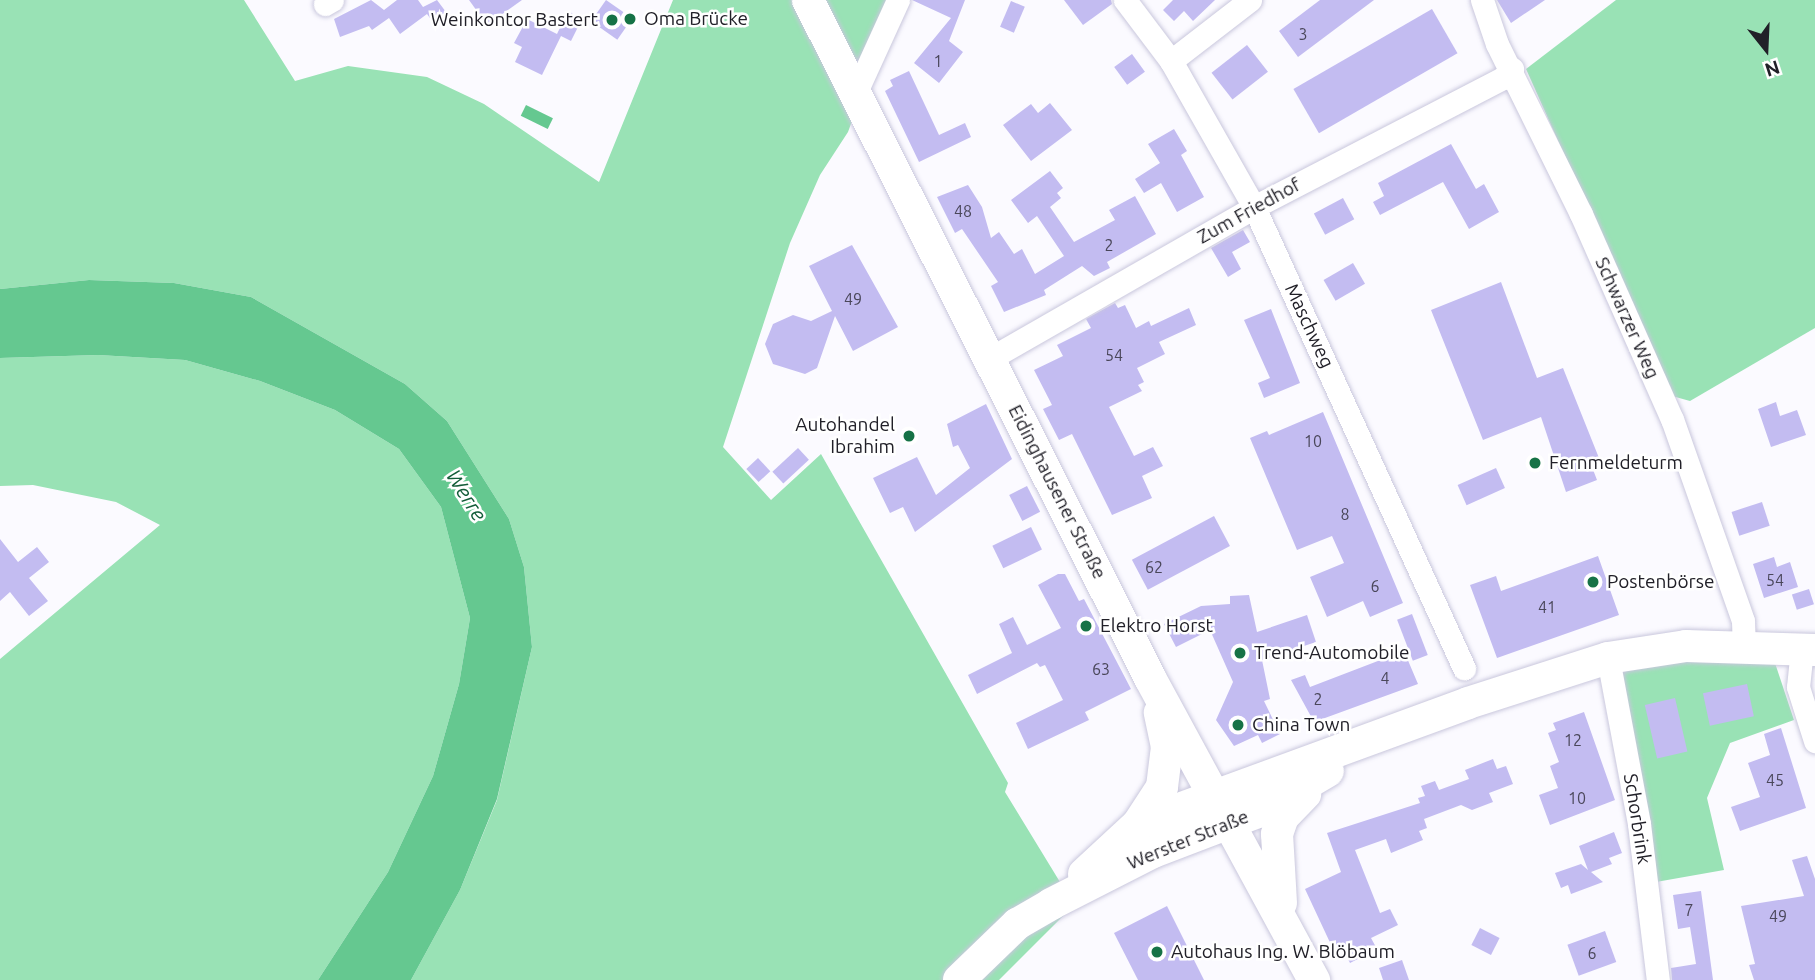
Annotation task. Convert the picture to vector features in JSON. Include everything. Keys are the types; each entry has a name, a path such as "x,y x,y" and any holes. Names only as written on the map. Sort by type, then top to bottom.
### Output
{"main road":[{"name":"Eidinghausener Straße","path":"808,0 1150,678 1314,980"},
{"name":"Werster Straße","path":"960,980 1017,924 1051,904 1153,852 1223,809 1429,719 1608,658 1686,646 1808,649"},
{"path":"1051,904 1138,824 1162,788 1167,767 1165,734 1150,678"},
{"name":"Werster Straße","path":"1138,824 1223,809 1258,812 1359,752 1429,719"},
{"path":"1282,918 1275,855 1283,817 1294,802 1359,752"}],"street":[{"path":"850,81 898,0"},
{"name":"Maschweg","path":"1125,0 1171,61 1254,207 1464,668"},
{"path":"1171,61 1250,0"},
{"name":"Schwarzer Weg","path":"1482,0 1497,44 1512,69 1672,419 1743,621 1744,646"},
{"name":"Zum Friedhof","path":"989,359 1254,207 1503,78 1512,69"},
{"path":"1808,649 1798,687 1815,741"},
{"name":"Schorbrink","path":"1608,658 1639,824 1658,980"}],"shaded area":[{"path":"0,0 244,0 295,81 348,66 427,77 484,104 599,182 673,0 896,0 848,132 820,175 790,243 723,447 771,500 821,454 1008,783 1005,792 1074,905 999,980 411,980 460,890 497,800 532,647 524,567 509,519 447,421 405,384 251,297 174,283 89,280 0,289"},
{"path":"1616,0 1815,0 1815,328 1690,401 1672,396 1526,69"},
{"path":"98,355 185,360 260,381 335,410 399,449 441,507 470,618 459,684 433,776 388,872 318,980 0,980 0,659 160,525 116,502 33,485 0,486 0,358"},
{"path":"1774,660 1794,720 1730,743 1707,798 1724,870 1656,882 1617,666 1645,662"}],"water":[{"path":"526,105 553,118 548,129 521,116"},
{"name":"Werre","path":"89,280 174,283 251,297 405,384 447,421 509,519 524,567 532,647 497,799 460,890 411,980 318,980 388,872 433,776 459,684 470,618 441,507 399,449 335,410 260,381 185,360 98,355 0,358 0,289"}],"building":[{"path":"371,0 384,10 397,0 418,0 423,7 437,0 446,12 432,21 427,14 400,34 389,18 372,30 369,26 340,37 334,19"},
{"path":"469,0 522,0 487,25"},
{"name":"Weinkontor Bastert","path":"606,0 632,18 617,40 591,21"},
{"path":"912,0 965,0 949,41 963,52 939,83 914,63 951,18"},
{"path":"1064,0 1111,0 1112,4 1083,25"},
{"path":"1173,0 1215,0 1193,21 1184,11 1174,21 1163,10"},
{"path":"1320,0 1374,0 1298,57 1279,31"},
{"path":"1497,0 1545,0 1511,23"},
{"path":"1011,1 1025,7 1014,33 1000,27"},
{"path":"1432,9 1458,53 1319,133 1293,89"},
{"path":"568,11 582,19 571,41 561,36 542,75 515,62 522,47 514,43 527,19 557,34"},
{"path":"1247,45 1268,72 1232,99 1212,73"},
{"path":"1132,54 1145,72 1127,85 1114,67"},
{"path":"909,71 939,135 965,123 971,137 919,162 885,91 893,86 890,80"},
{"path":"1050,103 1072,130 1031,161 1003,125 1031,104 1038,113"},
{"path":"1174,129 1187,151 1181,155 1204,197 1177,212 1161,183 1144,193 1135,179 1160,163 1148,144"},
{"path":"1451,144 1476,189 1484,184 1499,212 1469,229 1443,182 1380,215 1373,202 1384,196 1378,183"},
{"path":"1050,171 1063,188 1057,193 1061,198 1050,207 1074,242 1115,220 1109,210 1135,196 1156,234 1107,262 1110,268 1094,276 1082,266 1044,290 1046,295 1004,312 991,286 998,282 962,229 955,233 937,197 968,185 982,207 991,238 999,232 1014,254 1022,249 1035,274 1064,256 1037,216 1028,223 1011,200"},
{"path":"1343,198 1354,219 1325,235 1314,213"},
{"path":"1243,230 1250,242 1232,252 1241,269 1228,277 1211,248"},
{"path":"852,245 898,327 853,351 835,316 817,368 805,374 773,364 765,344 773,324 793,315 811,321 832,311 809,266"},
{"path":"1353,263 1365,284 1336,301 1324,280"},
{"path":"1501,282 1537,378 1563,368 1601,463 1592,467 1597,480 1566,492 1541,417 1483,440 1431,310"},
{"path":"1115,303 1118,308 1125,305 1136,328 1149,321 1151,326 1189,308 1196,325 1159,342 1165,354 1137,368 1144,382 1138,385 1142,391 1109,407 1134,456 1153,447 1163,466 1142,476 1152,498 1112,515 1072,434 1059,440 1043,409 1052,405 1034,370 1063,356 1057,345 1091,328 1086,319"},
{"path":"1271,309 1300,383 1264,398 1258,383 1270,378 1244,320"},
{"path":"1776,402 1780,416 1797,410 1806,435 1771,447 1758,409"},
{"path":"986,404 1012,459 915,532 903,507 890,513 873,478 917,457 936,495 970,468 958,445 953,447 947,424"},
{"path":"1323,412 1403,603 1370,617 1363,601 1327,617 1310,577 1344,563 1332,536 1297,550 1250,438 1267,431 1269,435"},
{"path":"798,448 809,460 783,484 772,472"},
{"path":"758,458 770,471 759,482 746,469"},
{"path":"1496,468 1505,488 1467,505 1458,485"},
{"path":"1027,486 1040,512 1022,521 1009,495"},
{"path":"1762,502 1770,526 1739,536 1732,512"},
{"path":"1214,516 1230,546 1148,590 1132,560"},
{"path":"1031,527 1042,549 1003,568 992,546"},
{"path":"0,539 18,562 37,547 49,562 29,578 48,601 29,616 10,592 0,601"},
{"path":"1598,556 1619,615 1497,658 1470,585 1496,576 1501,591"},
{"path":"1774,557 1777,567 1790,562 1798,587 1764,598 1753,564"},
{"path":"1058,574 1065,574 1079,601 1084,599 1131,689 1085,712 1089,720 1028,749 1016,723 1063,700 1045,665 1040,667 1037,663 977,694 968,675 1012,653 999,624 1013,617 1027,645 1061,628 1038,585"},
{"path":"1809,589 1814,604 1797,610 1792,595"},
{"path":"1249,595 1257,632 1307,615 1316,642 1262,660 1270,699 1264,701 1280,734 1262,743 1258,735 1234,746 1216,720 1233,682 1210,630 1176,647 1164,624 1201,606 1230,604 1230,596"},
{"path":"1412,614 1428,655 1413,661 1397,620"},
{"path":"1404,651 1418,684 1314,722 1291,680 1305,675 1310,687"},
{"path":"1747,684 1754,716 1710,726 1703,693"},
{"path":"1675,698 1687,752 1657,759 1645,705"},
{"path":"1584,712 1615,800 1550,825 1539,795 1558,788 1550,766 1559,762 1548,733 1556,730 1553,723"},
{"path":"1781,728 1806,808 1740,831 1731,807 1760,797 1748,763 1770,755 1764,734"},
{"path":"1493,759 1497,769 1506,766 1513,784 1489,793 1493,802 1472,810 1461,805 1424,819 1427,828 1419,831 1423,840 1391,853 1386,839 1355,850 1380,913 1390,909 1398,925 1371,938 1377,949 1350,963 1341,945 1333,949 1305,889 1341,872 1327,833 1420,803 1418,798 1425,796 1421,786 1435,781 1439,790 1469,779 1465,770"},
{"path":"1614,832 1622,853 1609,858 1612,864 1591,872 1603,882 1571,894 1568,885 1561,888 1555,873 1581,864 1588,870 1579,846"},
{"path":"1807,856 1815,879 1815,980 1754,980 1749,965 1755,964 1741,906 1804,896 1792,860"},
{"path":"1701,891 1713,980 1672,980 1671,968 1696,964 1690,927 1678,929 1673,895"},
{"name":"Autohaus Ing. W. Blöbaum","path":"1167,906 1204,980 1138,980 1114,933"},
{"path":"1480,928 1500,938 1491,955 1471,945"},
{"path":"1605,931 1616,962 1579,976 1567,945"},
{"path":"1402,960 1409,980 1383,980 1379,968"}],"place":[{"name":"Oma Brücke","path":"630,19"},
{"name":"Weinkontor Bastert","path":"612,20"},
{"name":"Autohandel Ibrahim","path":"909,436"},
{"name":"Fernmeldeturm","path":"1535,463"},
{"name":"Postenbörse","path":"1593,582"},
{"name":"Elektro Horst","path":"1086,626"},
{"name":"Trend-Automobile","path":"1240,653"},
{"name":"China Town","path":"1238,725"},
{"name":"Autohaus Ing. W. Blöbaum","path":"1157,952"}]}
